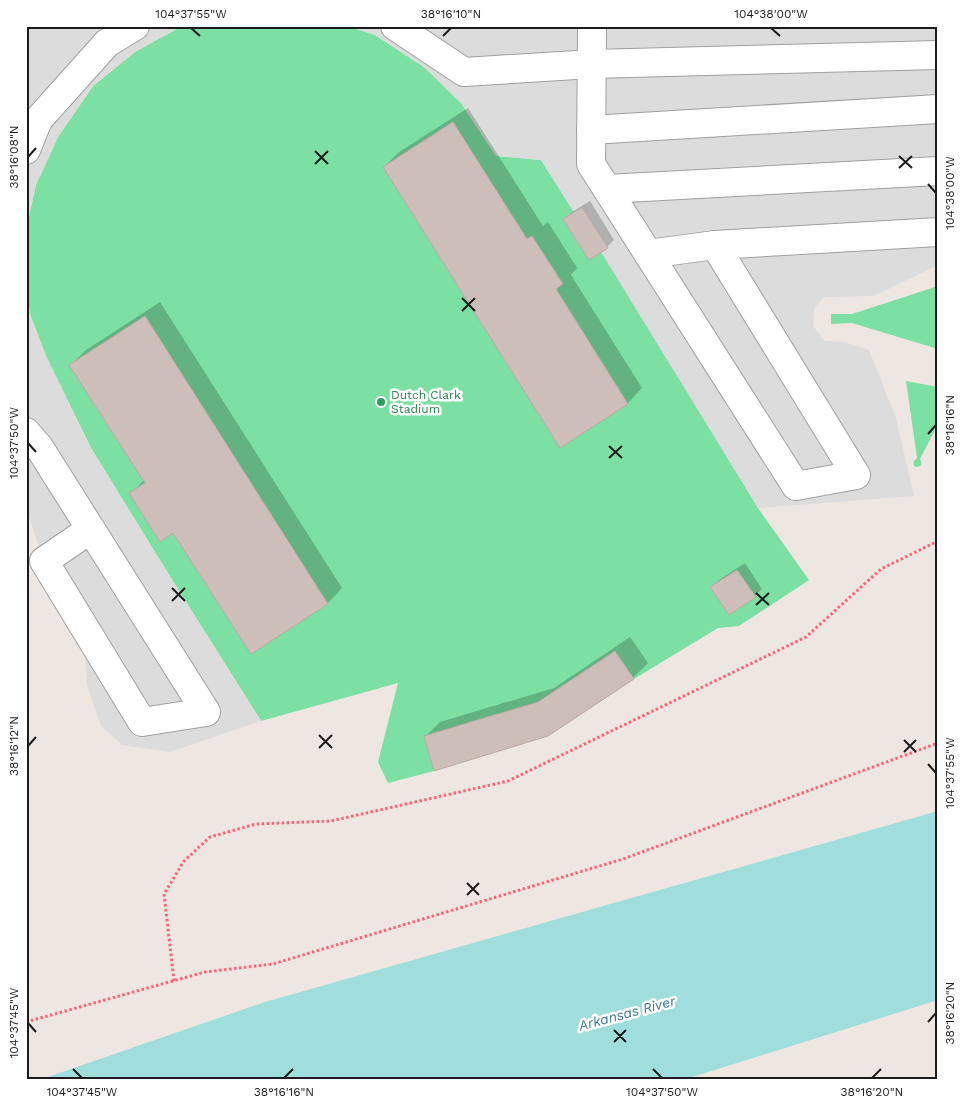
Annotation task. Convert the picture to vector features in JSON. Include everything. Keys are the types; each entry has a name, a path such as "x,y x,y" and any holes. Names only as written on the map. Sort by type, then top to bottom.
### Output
{"street":[{"path":"26,150 38,120 107,43 134,26"},
{"path":"394,26 464,72 592,64 938,55"},
{"path":"592,26 591,164 796,486 856,475 715,246"},
{"path":"591,130 938,109"},
{"path":"607,189 938,171"},
{"path":"648,254 715,246 938,232"},
{"path":"26,432 39,447 206,712 142,722 44,561 91,530"}],"path":[{"path":"174,981 164,894 184,861 210,837 256,824 332,821 508,782 806,637 881,568 938,541"},
{"path":"26,1022 205,972 272,964 623,859 938,743"}],"green space":[{"name":"Dutch Clark Stadium","path":"182,26 347,26 375,35 424,67 461,103 496,156 541,160 574,212 582,207 758,508 809,580 739,626 718,628 634,679 548,736 388,783 378,762 398,683 261,721 91,448 46,356 30,314 26,287 26,230 36,185 58,137 93,86 135,52"},
{"path":"938,286 938,349 852,323 831,324 831,314 852,314"},
{"path":"906,381 938,387 938,424 920,459 921,464 918,467 914,466 914,461 917,458"}],"shaded area":[{"path":"26,26 182,26 135,52 93,86 58,137 36,185 26,230"},
{"path":"347,26 938,26 938,265 874,296 823,297 814,310 813,326 825,341 844,342 869,350 896,418 914,496 758,508 601,252 582,207 574,212 541,160 496,156 461,103 424,67 375,35"},
{"path":"26,287 30,314 46,356 91,448 261,721 170,752 122,745 101,726 87,685 85,643 58,603 26,508"}],"water":[{"name":"Arkansas River","path":"938,811 938,1000 686,1079 42,1079 265,1002"}],"building":[{"path":"453,122 527,239 532,236 563,284 556,289 628,404 560,448 383,167"},
{"path":"582,207 608,248 589,260 563,219"},
{"path":"145,316 328,604 251,654 173,533 160,542 129,493 145,483 69,365"},
{"path":"737,570 756,597 729,615 710,587"},
{"path":"615,651 634,679 548,736 434,771 424,736 538,702"}],"place":[{"name":"Dutch Clark Stadium","path":"381,402"}]}
